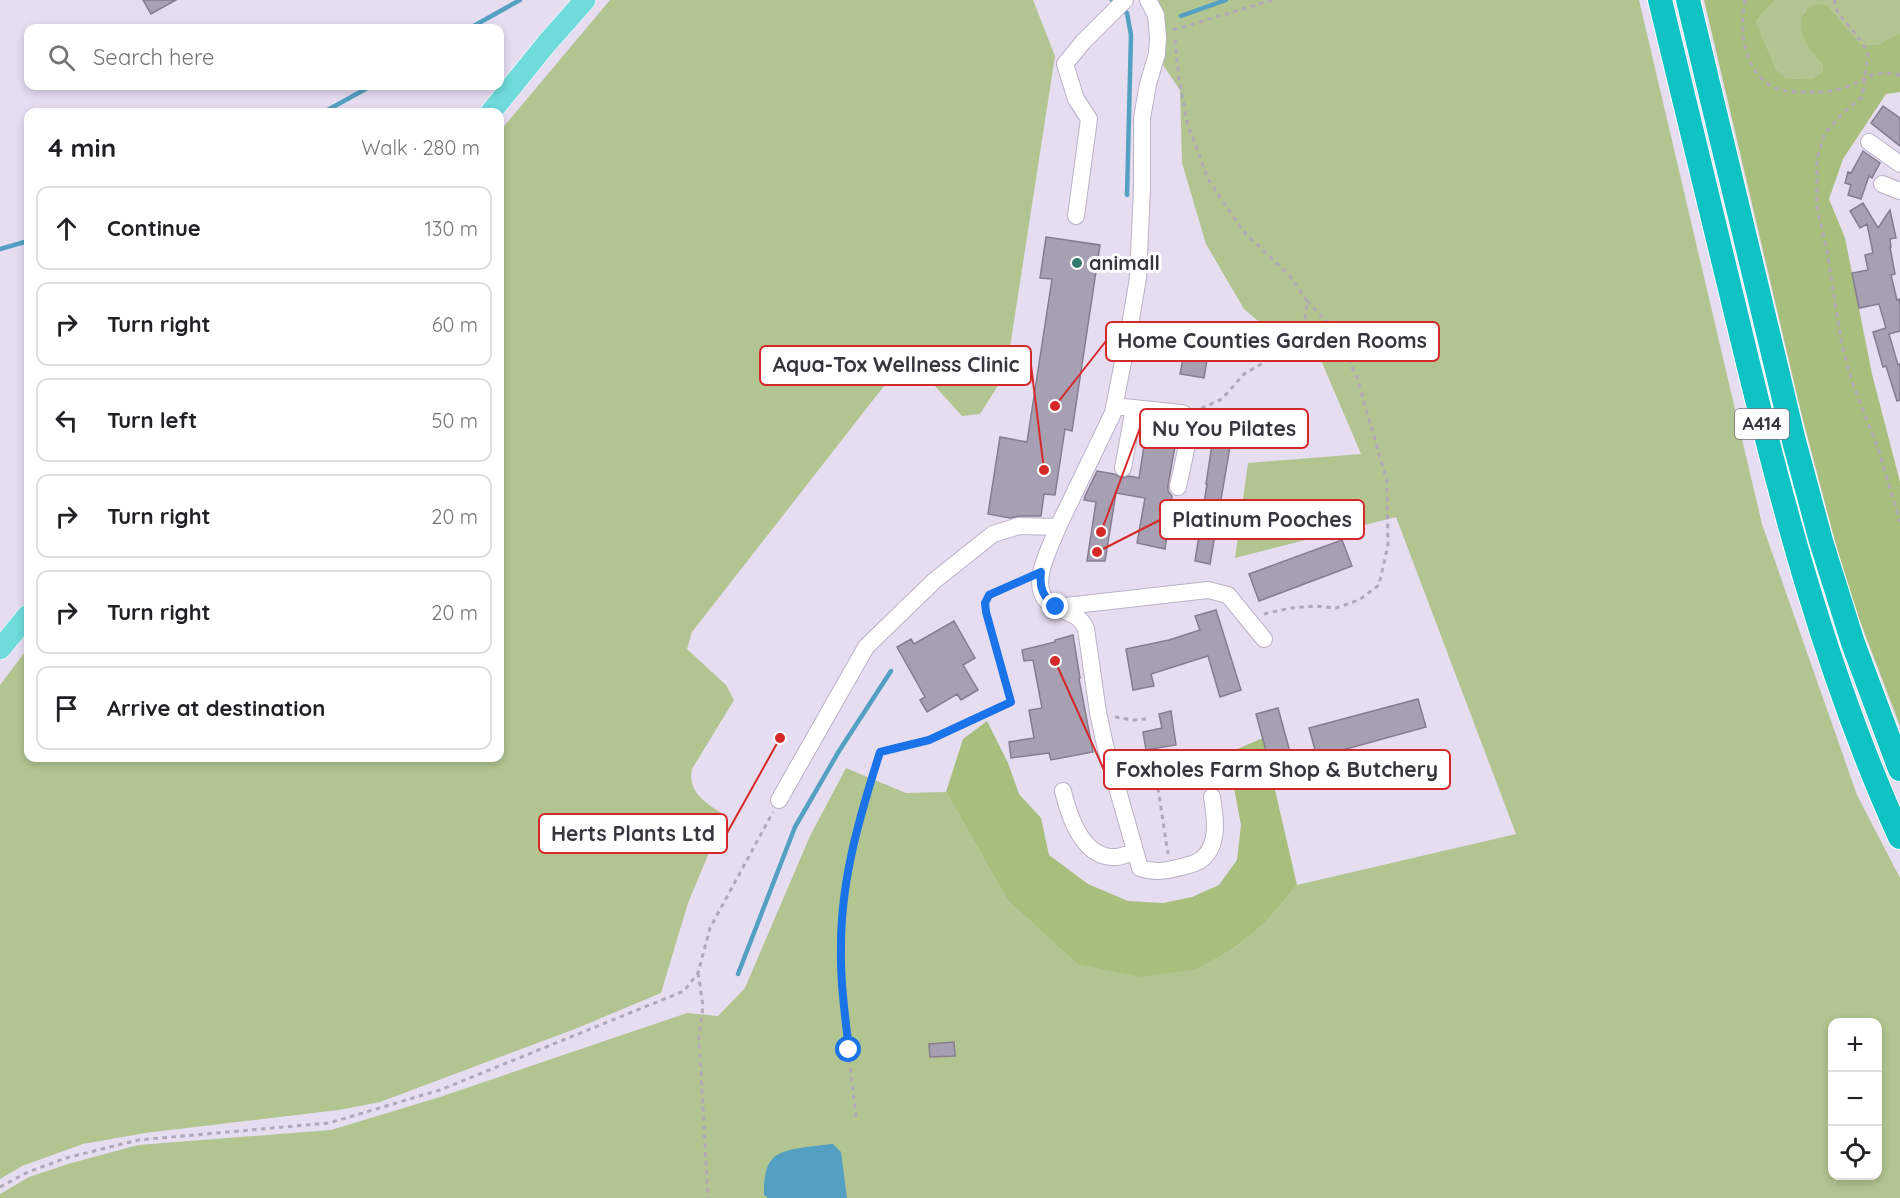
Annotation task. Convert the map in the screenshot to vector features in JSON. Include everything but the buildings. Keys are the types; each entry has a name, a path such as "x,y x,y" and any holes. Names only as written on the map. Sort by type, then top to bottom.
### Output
{"highway":[{"name":"A414","path":"1660,0 1767,444 1795,548 1860,741 1900,837"},
{"name":"A414","path":"1688,0 1794,441 1821,541 1853,643 1900,769"}],"main road":[{"path":"494,108 585,0"},
{"path":"0,649 24,620"}],"street":[{"path":"1076,216 1089,119 1076,99 1065,64 1083,42 1125,0"},
{"path":"1148,0 1156,15 1158,37 1157,54 1148,84 1142,118 1142,196 1138,278 1133,307 1113,413 1058,527 1041,572 1040,584 1045,599 1084,622 1098,712 1140,868 1150,871 1170,870 1193,864 1203,858 1210,849 1215,836 1212,797"},
{"path":"1869,142 1900,164"},
{"path":"1882,184 1900,191"},
{"path":"1114,406 1187,415 1190,420 1190,430 1178,487"},
{"path":"1124,468 1134,408"},
{"path":"780,800 866,647 934,581 993,534 1019,526 1058,527"},
{"path":"1056,607 1208,590 1228,595 1264,639"},
{"path":"1062,791 1075,829 1086,844 1110,857 1119,857 1134,851"}],"path":[{"path":"1158,37 1166,32 1273,0"},
{"path":"1745,0 1743,29 1746,53 1756,72 1770,86 1793,92 1818,92 1841,89 1865,77 1884,72 1900,75"},
{"path":"1833,0 1838,13 1862,42 1868,55 1862,97 1844,112 1825,133 1816,158 1817,207 1827,251 1841,340 1852,382 1878,448 1900,522"},
{"path":"1172,20 1179,80 1188,125 1208,179 1243,231 1289,275 1307,302 1335,330 1357,378 1387,480 1388,545 1379,585 1359,600 1336,608 1315,606 1291,608 1247,618"},
{"path":"1187,415 1222,399 1244,374 1299,342 1303,334 1307,302"},
{"path":"856,1117 841,983 841,942 848,870 860,818 880,752 929,740 1011,702 985,603 989,595 1041,572"},
{"path":"1098,712 1126,719 1146,719"},
{"path":"1158,788 1170,870"},
{"path":"0,1187 28,1172 66,1158 138,1140 328,1123 440,1090 684,991 698,973 710,928 780,800"},
{"path":"698,973 704,1006 699,1037 708,1198"}],"green space":[{"path":"610,0 1033,0 1055,56 1006,373 980,414 962,416 905,353 884,386 692,632 687,649 726,685 734,700 692,769 691,778 700,797 725,816 724,825 708,855 688,903 661,993 575,1029 380,1102 339,1110 145,1133 83,1144 22,1166 0,1179 0,685 24,653 24,762 504,762 504,126"},
{"path":"1158,0 1639,0 1762,524 1857,795 1900,878 1900,1198 0,1198 0,1194 29,1177 138,1145 331,1130 440,1097 687,1013 718,1016 745,988 810,836 846,768 906,793 946,792 1008,901 1077,964 1197,969 1230,951 1263,925 1297,885 1516,834 1396,517 1235,558 1248,463 1361,454 1320,358 1289,347 1244,309 1206,244 1182,163 1180,90 1163,65 1166,32 1163,12"},
{"path":"1704,0 1775,0 1756,21 1776,69 1784,77 1811,79 1823,71 1823,66 1803,37 1801,26 1806,10 1815,5 1828,6 1861,44 1876,45 1900,33 1900,92 1886,94 1843,159 1829,199 1845,238 1872,374 1900,482 1900,726 1847,587 1801,412"},
{"path":"1775,0 1900,0 1900,33 1876,45 1861,44 1828,6 1804,11 1802,27 1804,34 1809,47 1823,66 1823,71 1811,79 1783,77 1776,69 1756,21"},
{"path":"987,721 1008,763 1019,794 1041,818 1049,855 1088,884 1128,901 1163,903 1192,897 1219,885 1237,860 1241,825 1231,772 1216,758 1263,738 1297,885 1263,925 1230,951 1197,969 1141,977 1077,964 1008,901 946,792 963,739"}],"water":[{"path":"833,1144 841,1152 847,1198 768,1198 764,1195 766,1170 778,1154 793,1149"}],"waterway":[{"path":"477,24 520,0"},
{"path":"1112,0 1127,13 1131,35 1127,195"},
{"path":"1181,16 1226,0"},
{"path":"331,108 364,90"},
{"path":"0,249 24,242"},
{"path":"738,974 795,827 839,751 891,671"}],"place":[{"name":"animall","path":"1077,263"},
{"name":"Home Counties Garden Rooms","path":"1055,406"},
{"name":"Aqua-Tox Wellness Clinic","path":"1044,470"},
{"name":"Nu You Pilates","path":"1101,532"},
{"name":"Platinum Pooches","path":"1097,552"},
{"name":"Foxholes Farm Shop & Butchery","path":"1055,661"},
{"name":"Herts Plants Ltd","path":"780,738"}],"route":[{"path":"849,1050 841,983 841,942 848,870 860,818 880,752 929,740 1011,702 986,612 985,603 989,595 1041,572 1040,584 1045,599 1056,607"}]}
